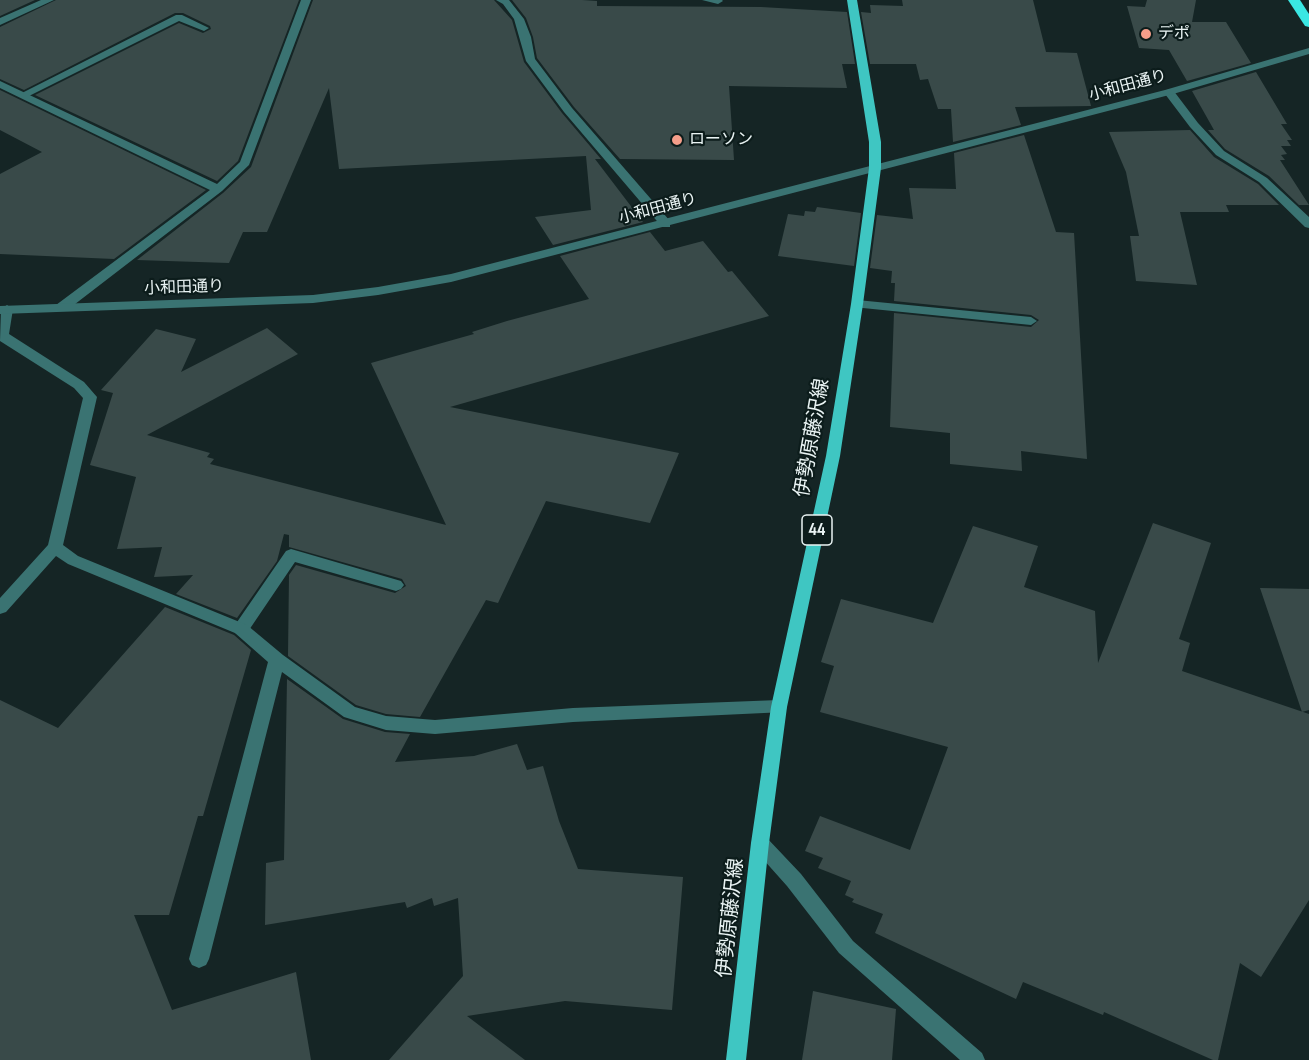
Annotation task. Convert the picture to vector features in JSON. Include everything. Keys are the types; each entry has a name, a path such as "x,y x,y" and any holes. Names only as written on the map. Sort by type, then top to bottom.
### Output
{"highway":[{"path":"1294,0 1309,23"}],"main road":[{"name":"伊勢原藤沢線","path":"736,1060 760,843 779,707 833,456 857,304 875,168 875,142 852,0"}],"street":[{"path":"0,22 49,0"},
{"path":"60,308 218,189 245,163 306,0"},
{"path":"501,0 506,2 519,19 526,37 530,59 575,119 666,224"},
{"path":"707,0 718,1"},
{"path":"22,95 179,17 204,28"},
{"name":"小和田通り","path":"4,310 250,303 313,299 378,291 516,263 1169,92 1309,51"},
{"path":"0,84 218,189"},
{"path":"1169,92 1194,125 1220,153 1263,180 1289,202 1309,224"},
{"path":"857,304 1031,321"},
{"path":"0,608 55,547 90,398 79,385 2,336 4,310"},
{"path":"55,547 73,560 242,629 277,660 350,712 386,723 435,727 573,715 779,707"},
{"path":"242,629 291,555 396,585"},
{"path":"199,959 277,660"},
{"path":"760,843 794,880 846,947 975,1060"}],"building":[{"path":"0,0 35,0 0,16"},
{"path":"56,0 299,0 238,161 217,181 35,95 179,23 203,33 211,29 210,26 183,13 175,13 24,90 0,79 0,27"},
{"path":"313,0 494,0 512,20 524,62 562,113 601,159 595,159 643,222 553,245 535,217 591,210 586,156 339,169 329,88 267,232 243,232 229,263 137,260 223,193 251,167"},
{"path":"512,0 597,1 597,6 761,7 847,12 855,64 842,64 847,88 729,86 734,160 620,159 574,107 537,58 526,18"},
{"path":"902,0 1033,0 1046,52 1077,53 1091,106 1015,107 1021,125 953,142 951,109 938,109 928,79 920,80 916,64 870,64 861,12 871,13 870,5 903,6"},
{"path":"1147,0 1196,0 1192,22 1226,22 1251,63 1187,81 1169,50 1139,48 1127,6 1145,7"},
{"path":"1256,72 1287,124 1281,124 1292,140 1287,140 1291,146 1281,146 1287,154 1281,155 1285,160 1280,160 1309,205 1299,205 1269,176 1225,149 1208,130 1214,130 1192,91"},
{"path":"0,90 206,190 114,259 0,254 0,174 42,152 0,130"},
{"path":"1190,130 1214,157 1258,184 1279,205 1226,205 1229,212 1180,212 1197,285 1136,281 1130,236 1139,236 1126,172 1109,132"},
{"path":"1024,135 1056,232 1074,233 1087,459 1021,451 1022,471 950,464 950,433 890,427 894,313 1031,327 1039,320 1031,315 894,301 895,283 891,283 892,271 870,268 877,215 913,219 909,188 956,189 954,153"},
{"path":"817,207 861,213 854,266 778,256 788,214 804,216 805,211 815,212"},
{"path":"650,232 665,251 703,241 728,272 732,271 769,316 450,407 679,453 650,523 546,501 498,603 486,600 420,717 386,714 356,705 288,656 289,575 296,565 395,593 406,586 402,579 289,547 289,535 284,534 277,561 237,618 176,594 193,575 154,577 162,547 117,549 136,477 90,465 113,393 101,390 156,329 196,339 181,372 267,328 298,354 147,435 210,453 207,457 214,459 210,464 446,525 371,363 474,334 472,332 507,321 589,299 560,256"},
{"path":"1153,523 1211,543 1179,639 1190,643 1182,671 1309,714 1309,900 1261,977 1240,963 1218,1060 1213,1060 1104,1012 1103,1015 1023,982 1016,999 875,933 883,914 852,902 854,899 845,895 851,881 818,868 823,858 805,851 820,816 910,850 948,747 820,712 834,666 821,662 841,599 933,623 973,526 1038,546 1024,587 1095,611 1098,663"},
{"path":"1260,588 1309,589 1309,710 1302,712"},
{"path":"165,607 234,635 251,650 203,816 198,816 169,915 134,915 172,1010 296,972 311,1060 0,1060 0,700 58,728"},
{"path":"287,679 343,719 385,732 410,734 395,762 474,756 517,744 527,770 543,766 559,821 578,869 683,877 672,1010 565,1001 467,1016 525,1060 389,1060 463,976 458,898 434,906 432,898 407,908 405,902 265,925 266,863 284,860"},
{"path":"813,991 896,1009 892,1060 802,1060"}],"place":[{"name":"デポ","path":"1146,34"},
{"name":"ローソン","path":"677,140"}]}
